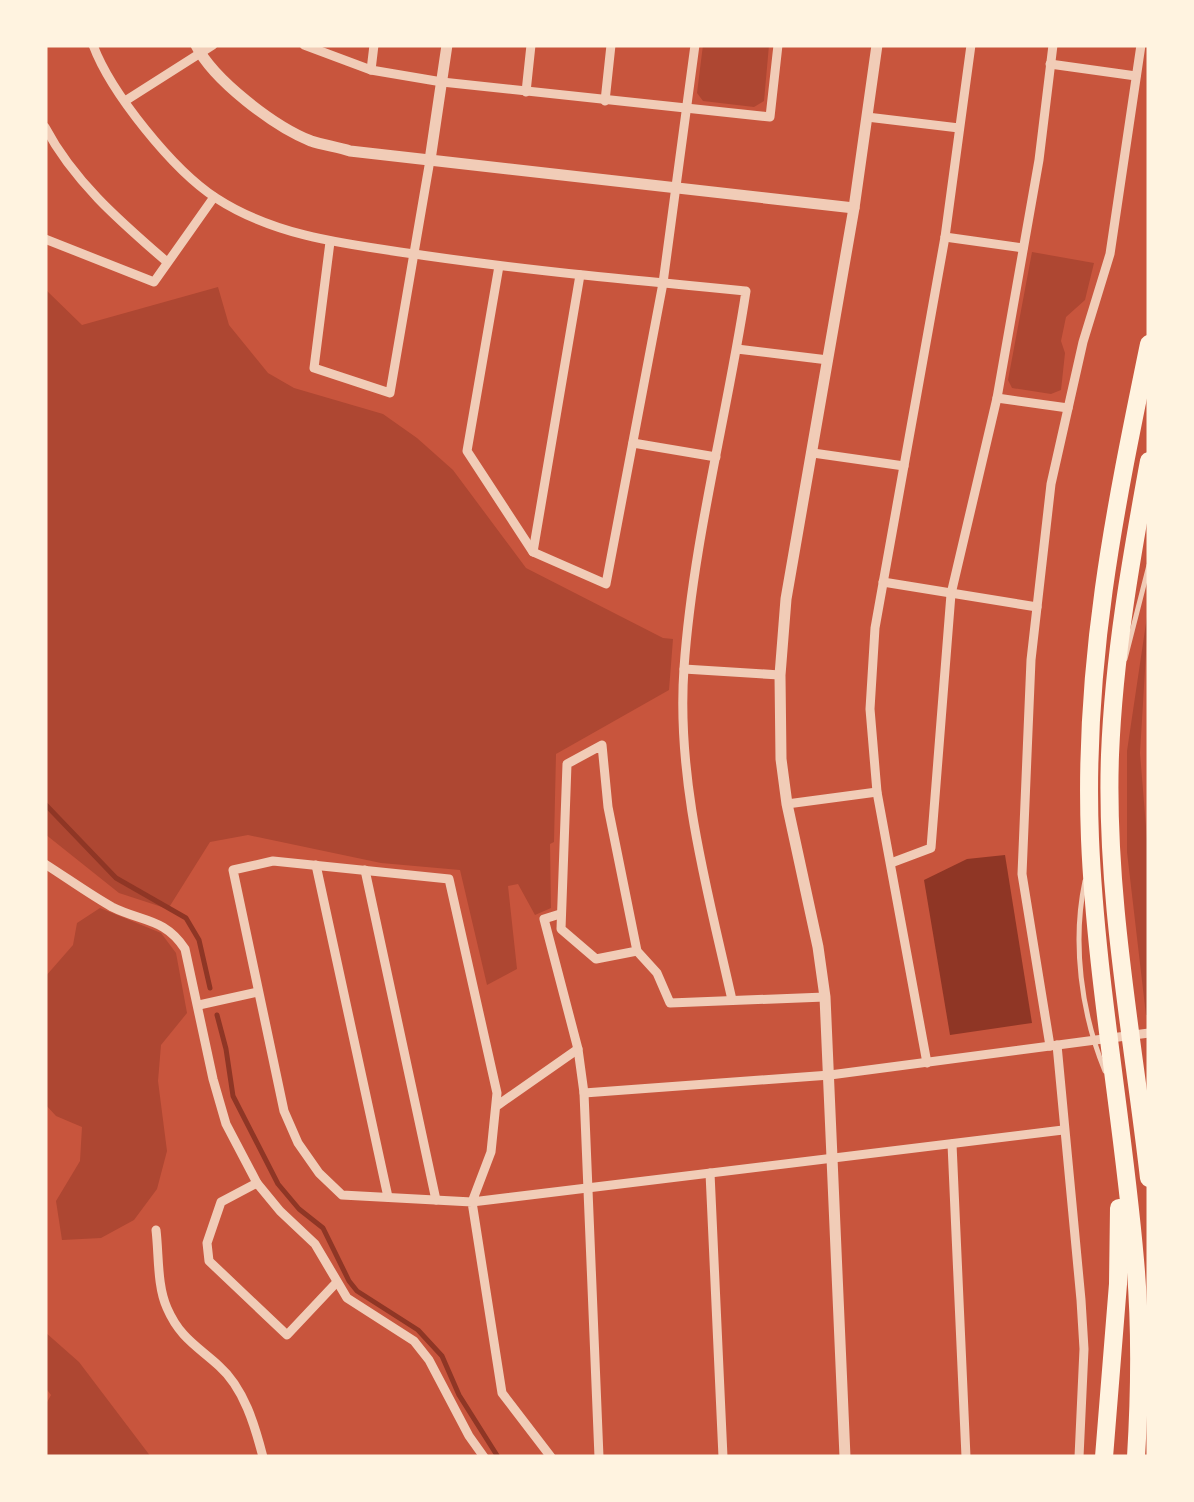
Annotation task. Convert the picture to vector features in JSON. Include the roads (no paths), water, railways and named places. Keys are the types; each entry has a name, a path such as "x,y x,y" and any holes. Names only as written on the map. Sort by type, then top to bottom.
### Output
{"highway":[{"path":"1136,1457 1140,1334 1098,944 1089,743 1099,610 1149,344"},
{"path":"1149,461 1124,597 1110,759 1121,948 1149,1178"},
{"path":"1142,1112 1149,1140"},
{"path":"1104,1457 1118,1284 1119,1118"}],"street":[{"path":"94,45 124,101 150,137 214,197 267,224 330,242 499,266 746,291 697,563 684,669 684,729 696,836 732,1000"},
{"path":"124,101 198,49 213,45"},
{"path":"304,45 371,70 442,82 770,118 778,45"},
{"path":"371,70 374,45"},
{"path":"330,242 314,368 390,393 447,45"},
{"path":"526,92 530,45"},
{"path":"605,101 611,45"},
{"path":"499,266 467,451 533,552 606,584 663,283 695,45"},
{"path":"845,1457 825,997 786,804 780,675 786,599 854,208 876,45"},
{"path":"926,1063 877,792 870,709 875,628 944,237 971,45"},
{"path":"891,862 931,848 951,594 996,398 1024,248 1052,45"},
{"path":"1079,1457 1083,1332 1057,1045 1022,874 1031,660 1051,484 1083,342 1110,254 1141,45"},
{"path":"198,49 233,88 269,118 310,140 350,150 854,208"},
{"path":"1050,64 1136,76"},
{"path":"867,117 959,128"},
{"path":"45,127 61,156 111,214 168,262"},
{"path":"45,239 154,282 214,197"},
{"path":"944,237 1024,248"},
{"path":"533,552 580,275"},
{"path":"737,349 828,360"},
{"path":"996,398 1068,408"},
{"path":"633,443 716,457"},
{"path":"813,453 904,466"},
{"path":"883,582 1037,607"},
{"path":"684,669 780,675"},
{"path":"636,951 596,959 562,929 567,764 602,745 608,807 636,951 657,973 670,1003 825,997"},
{"path":"786,804 877,792"},
{"path":"552,1457 502,1393 472,1202 490,1152 498,1105 450,879 273,860 233,870 284,1111 298,1143 342,1194 472,1202 1062,1130"},
{"path":"45,864 116,909 176,934 186,949 226,1124 257,1183 315,1244 347,1298 414,1341 429,1360 484,1457"},
{"path":"316,865 388,1198"},
{"path":"365,870 436,1200"},
{"path":"560,914 544,919 578,1049 584,1093 599,1457"},
{"path":"200,1005 258,992"},
{"path":"584,1093 830,1074 1149,1034"},
{"path":"498,1105 578,1049"},
{"path":"952,1144 966,1457"},
{"path":"710,1173 723,1457"},
{"path":"257,1183 221,1202 207,1243 209,1261 287,1336 336,1283"},
{"path":"156,1230 166,1307 190,1345 219,1366 237,1388 263,1457"}],"lane":[{"path":"1113,696 1149,565"}],"waterway":[{"path":"45,804 116,878 186,918 199,940 210,988"},
{"path":"217,1015 233,1096 278,1184 299,1209 323,1228 357,1291 418,1330 442,1356 459,1395 498,1457"}]}
